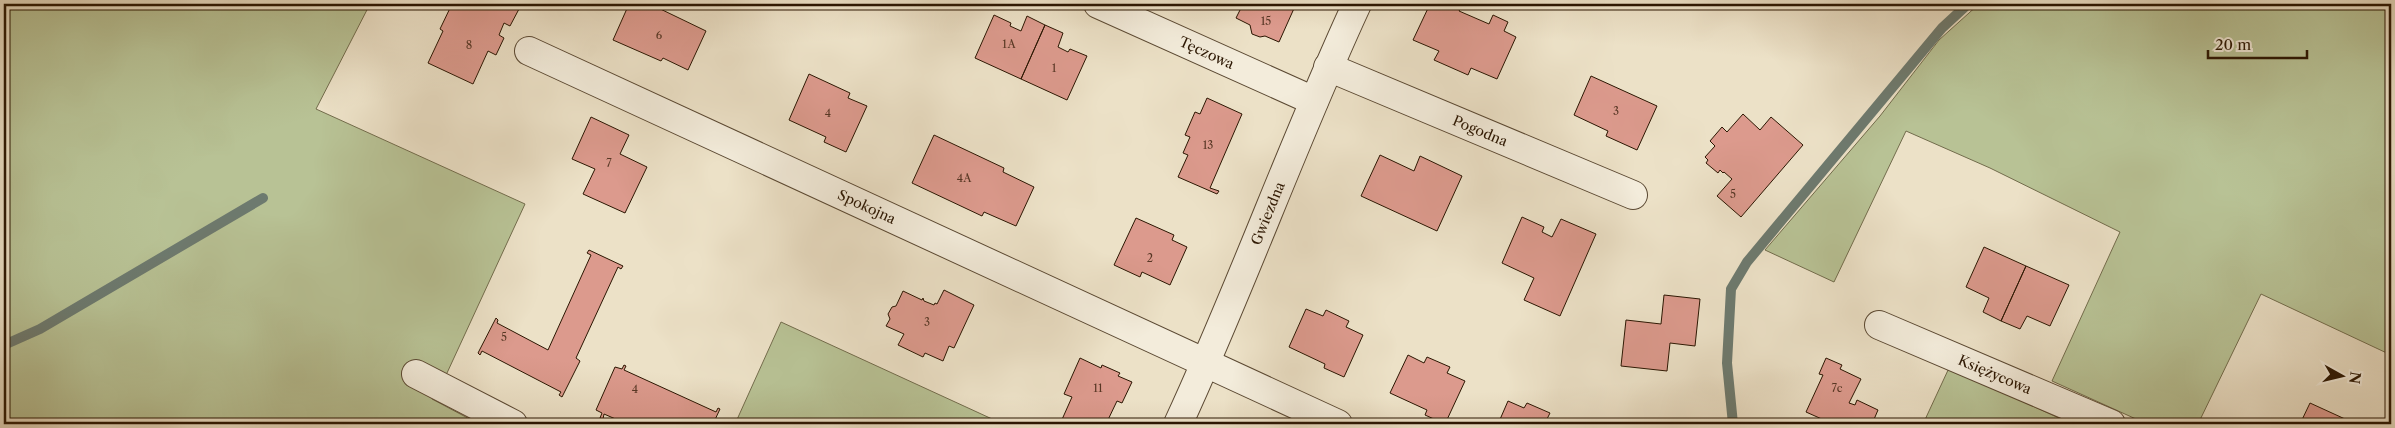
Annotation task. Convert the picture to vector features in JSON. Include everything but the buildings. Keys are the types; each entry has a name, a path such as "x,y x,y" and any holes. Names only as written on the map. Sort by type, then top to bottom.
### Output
{"street":[{"name":"Tęczowa","path":"1098,4 1314,101"},
{"name":"Gwiezdna","path":"1178,424 1206,365 1328,67 1357,4"},
{"name":"Spokojna","path":"529,51 1206,365 1338,424"},
{"name":"Pogodna","path":"1328,67 1632,195"},
{"name":"Księżycowa","path":"1879,325 2111,424"},
{"path":"416,374 513,424"}],"green space":[{"path":"4,4 370,4 316,109 525,204 447,373 432,399 479,424 4,424"},
{"path":"1979,4 2391,4 2391,355 2261,294 2198,424 2147,424 2052,381 2120,232 1990,168 1906,131 1834,282 1765,250 1880,116 1939,40"},
{"path":"781,322 1003,424 735,424"},
{"path":"1949,368 2072,424 1923,424"}],"waterway":[{"path":"1733,424 1727,363 1731,289 1747,262 1942,28 1968,4"},
{"path":"4,345 40,329 263,198"}]}
